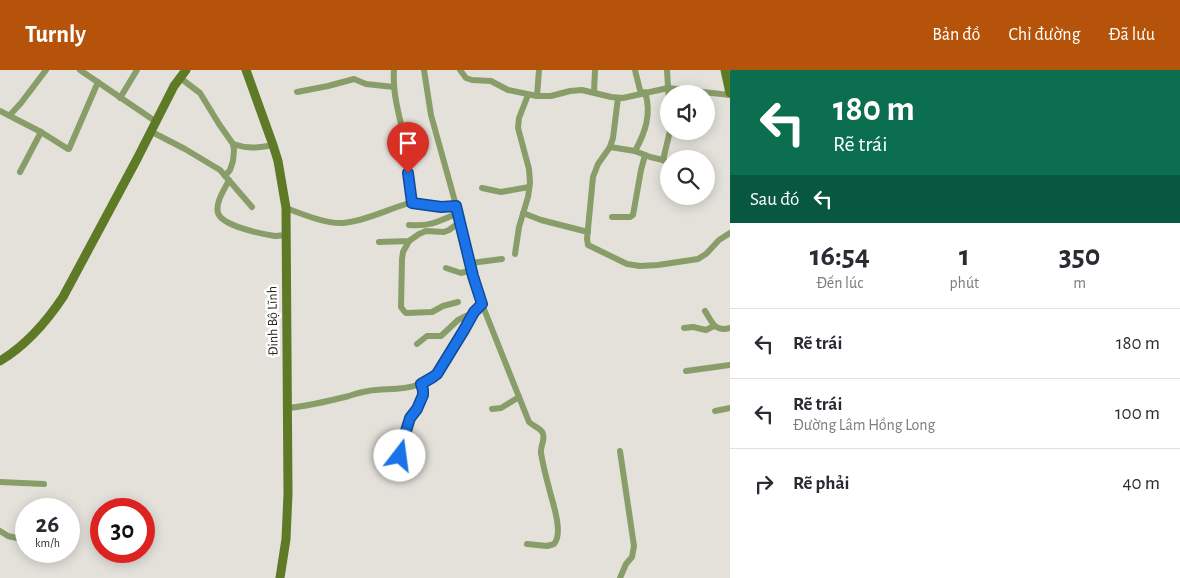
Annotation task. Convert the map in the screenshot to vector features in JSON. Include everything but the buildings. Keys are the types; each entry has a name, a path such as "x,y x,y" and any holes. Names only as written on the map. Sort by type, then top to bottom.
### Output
{"street":[{"path":"10,115 46,70"},
{"path":"80,70 155,121"},
{"path":"120,98 137,70"},
{"name":"Đinh Bộ Lĩnh","path":"246,70 278,161 286,208 287,532 280,578"},
{"path":"394,70 395,99 405,145 412,203"},
{"path":"424,70 431,114 482,304 529,422 540,429 543,435 541,452 554,504 558,534 556,542 550,545 527,544"},
{"path":"460,70 469,79 475,81 491,80 508,90 537,96 551,96 575,90 594,92 618,98 660,90"},
{"path":"537,96 540,70"},
{"path":"594,92 595,70"},
{"path":"635,70 648,106 646,126 642,139 635,151"},
{"path":"667,70 668,85"},
{"path":"715,93 730,94 725,70"},
{"path":"0,362 26,340 58,305 84,259 155,121 182,74 200,93 233,144 233,161 217,211 220,218 228,223 258,233 274,236 287,235"},
{"path":"297,92 354,79 366,84 394,87"},
{"path":"0,111 69,149 98,82"},
{"path":"515,254 529,187 529,169 518,128 528,95"},
{"path":"618,98 615,132 610,147 595,171 590,203 587,242 589,246 627,264 640,266 667,264 698,259 730,233"},
{"path":"150,131 220,170 252,207"},
{"path":"20,172 41,132"},
{"path":"233,144 252,148 273,144"},
{"path":"610,147 635,151 660,160"},
{"path":"612,217 630,217 633,215 645,155"},
{"path":"482,188 501,192 529,187"},
{"path":"286,208 325,220 343,223 412,203 457,210"},
{"path":"409,225 433,224 457,210"},
{"path":"523,213 541,220 588,232"},
{"path":"458,302 443,306 432,312 406,313 401,306 402,259 403,252 409,241 426,231 446,232 460,222"},
{"path":"380,242 409,241"},
{"path":"446,268 461,273 471,266 502,259"},
{"path":"288,408 314,404 364,391 407,388 421,384 437,374 474,312 482,304"},
{"path":"705,311 714,326 719,329 730,328"},
{"path":"417,344 427,336 441,336 458,320 474,312"},
{"path":"684,328 693,327 708,330 714,326"},
{"path":"686,370 730,365"},
{"path":"400,456 410,418 417,409 423,395 421,384"},
{"path":"492,409 501,408 519,397"},
{"path":"715,411 730,408"},
{"path":"620,452 634,546 632,557 626,564 620,578"},
{"path":"0,482 44,484"},
{"path":"0,531 15,538"}],"route":[{"path":"400,456 410,418 417,409 424,392 421,384 437,374 474,312 482,304 473,276 456,206 441,207 412,203 408,173"}]}
